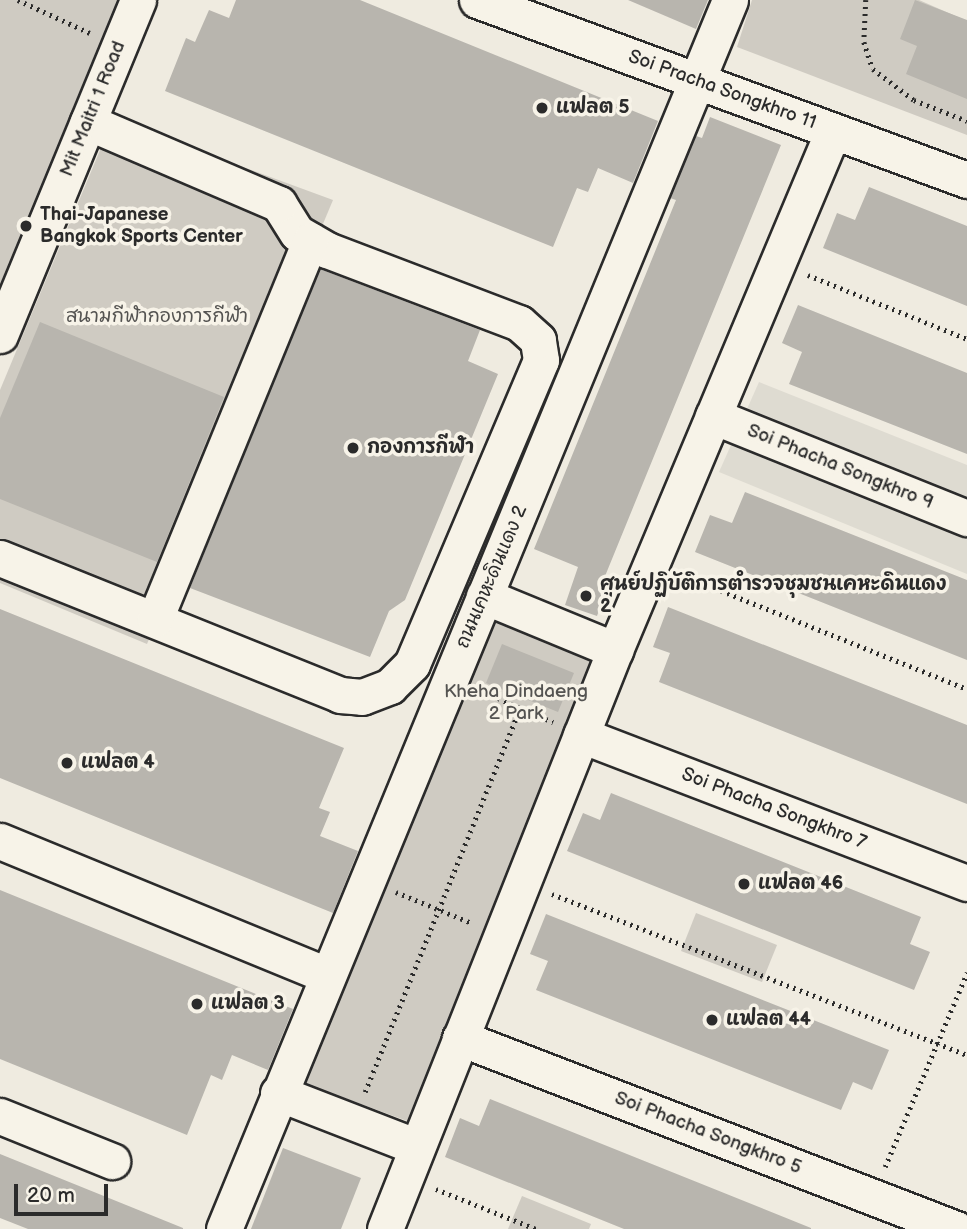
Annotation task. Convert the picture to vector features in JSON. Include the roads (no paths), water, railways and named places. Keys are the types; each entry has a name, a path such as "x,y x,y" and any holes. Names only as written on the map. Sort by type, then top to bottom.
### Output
{"street":[{"name":"Mit Maitri 1 Road","path":"0,335 138,0"},
{"name":"Soi Pracha Songkhro 11","path":"477,0 967,180"},
{"name":"ถนนเคหะดินแดง 2","path":"224,1229 326,975 730,0"},
{"path":"0,558 340,695 362,697 390,686 412,664 541,360 538,340 519,323 310,241 297,233 279,204 88,122"},
{"path":"385,1229 615,650 833,131"},
{"path":"155,619 310,241"},
{"name":"Soi Phacha Songkhro 9","path":"713,416 967,518"},
{"path":"484,596 615,650"},
{"name":"Soi Phacha Songkhro 7","path":"581,735 967,883"},
{"path":"0,841 326,975"},
{"name":"Soi Phacha Songkhro 5","path":"460,1038 956,1229"},
{"path":"278,1093 353,1122 411,1162"},
{"path":"0,1116 112,1160"}],"place":[{"name":"แฟลต 5","path":"542,108"},
{"name":"Thai-Japanese Bangkok Sports Center","path":"26,226"},
{"name":"กองการกีฬา","path":"353,448"},
{"name":"ศูนย์ปฏิบัติการตำรวจชุมชนเคหะดินแดง 2","path":"586,596"},
{"name":"แฟลต 4","path":"67,763"},
{"name":"แฟลต 46","path":"744,884"},
{"name":"แฟลต 3","path":"197,1004"},
{"name":"แฟลต 44","path":"712,1020"}],"park label":[{"name":"สนามกีฬากองการกีฬา","path":"157,317"},
{"name":"Kheha Dindaeng 2 Park","path":"516,703"}]}
